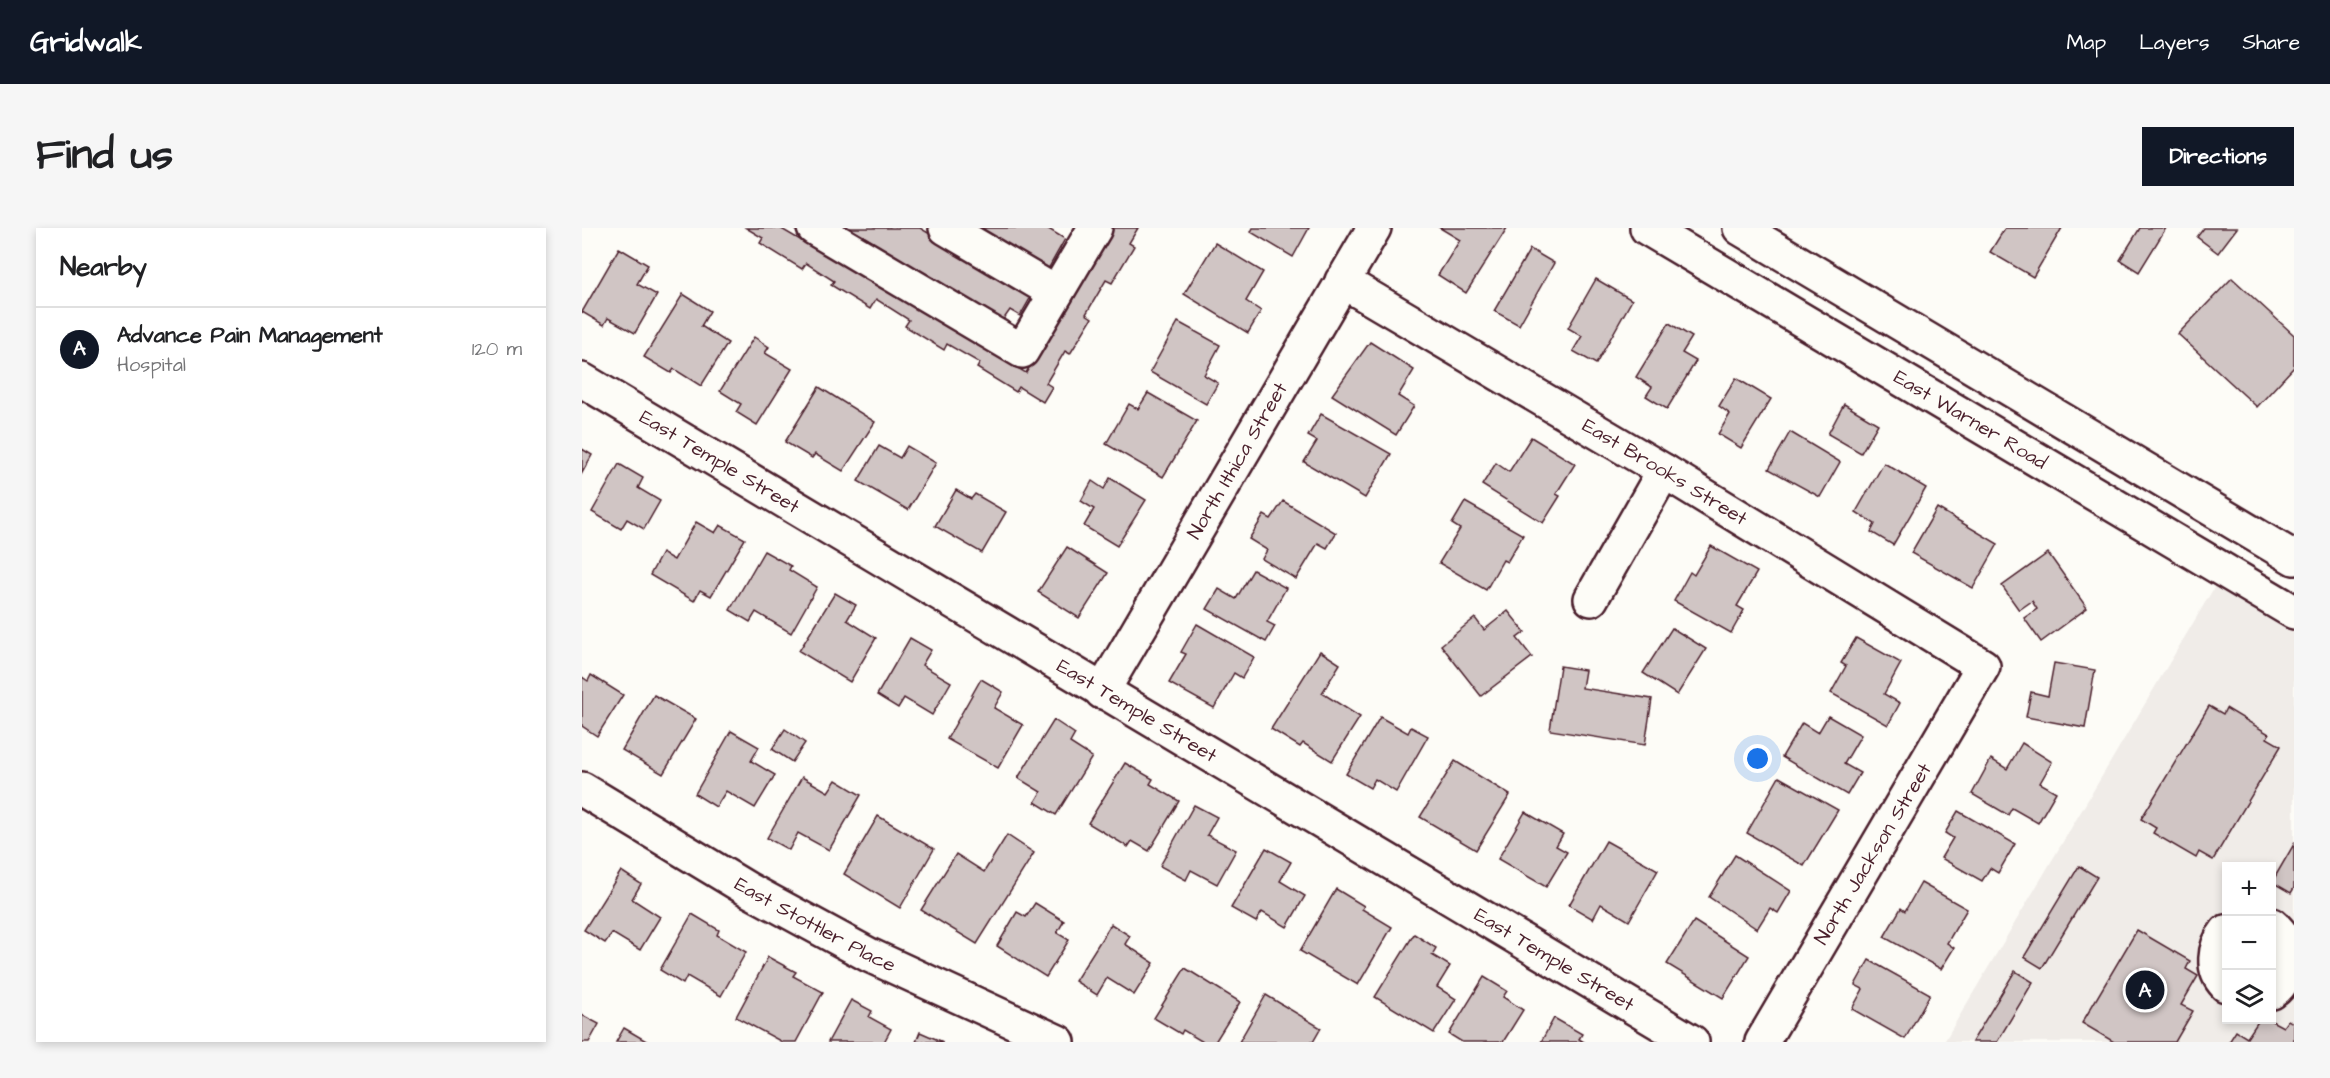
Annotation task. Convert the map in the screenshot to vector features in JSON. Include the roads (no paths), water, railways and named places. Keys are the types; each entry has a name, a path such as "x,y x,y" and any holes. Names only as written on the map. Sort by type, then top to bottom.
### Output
{"street":[{"path":"814,228 1022,351 1056,293 1086,231"},
{"path":"946,228 1056,293"},
{"name":"North Ithica Street","path":"1102,692 1374,228"},
{"name":"East Warner Road","path":"1647,228 2294,612"},
{"path":"1740,228 2294,558"},
{"name":"East Brooks Street","path":"1342,281 1664,471 1983,666"},
{"name":"East Temple Street","path":"582,380 1692,1042"},
{"path":"1905,380 1945,381 2020,423 2040,427 2067,422"},
{"path":"1591,599 1664,471"},
{"name":"North Jackson Street","path":"1762,1042 1983,666"},
{"name":"East Stottler Place","path":"582,789 749,890 869,955 1058,1042"},
{"path":"2276,929 2288,940 2292,965 2288,977 2276,988"},
{"path":"2222,938 2216,957 2217,969 2222,978"}],"place":[{"name":"Advance Pain Management","path":"2145,990"}]}
